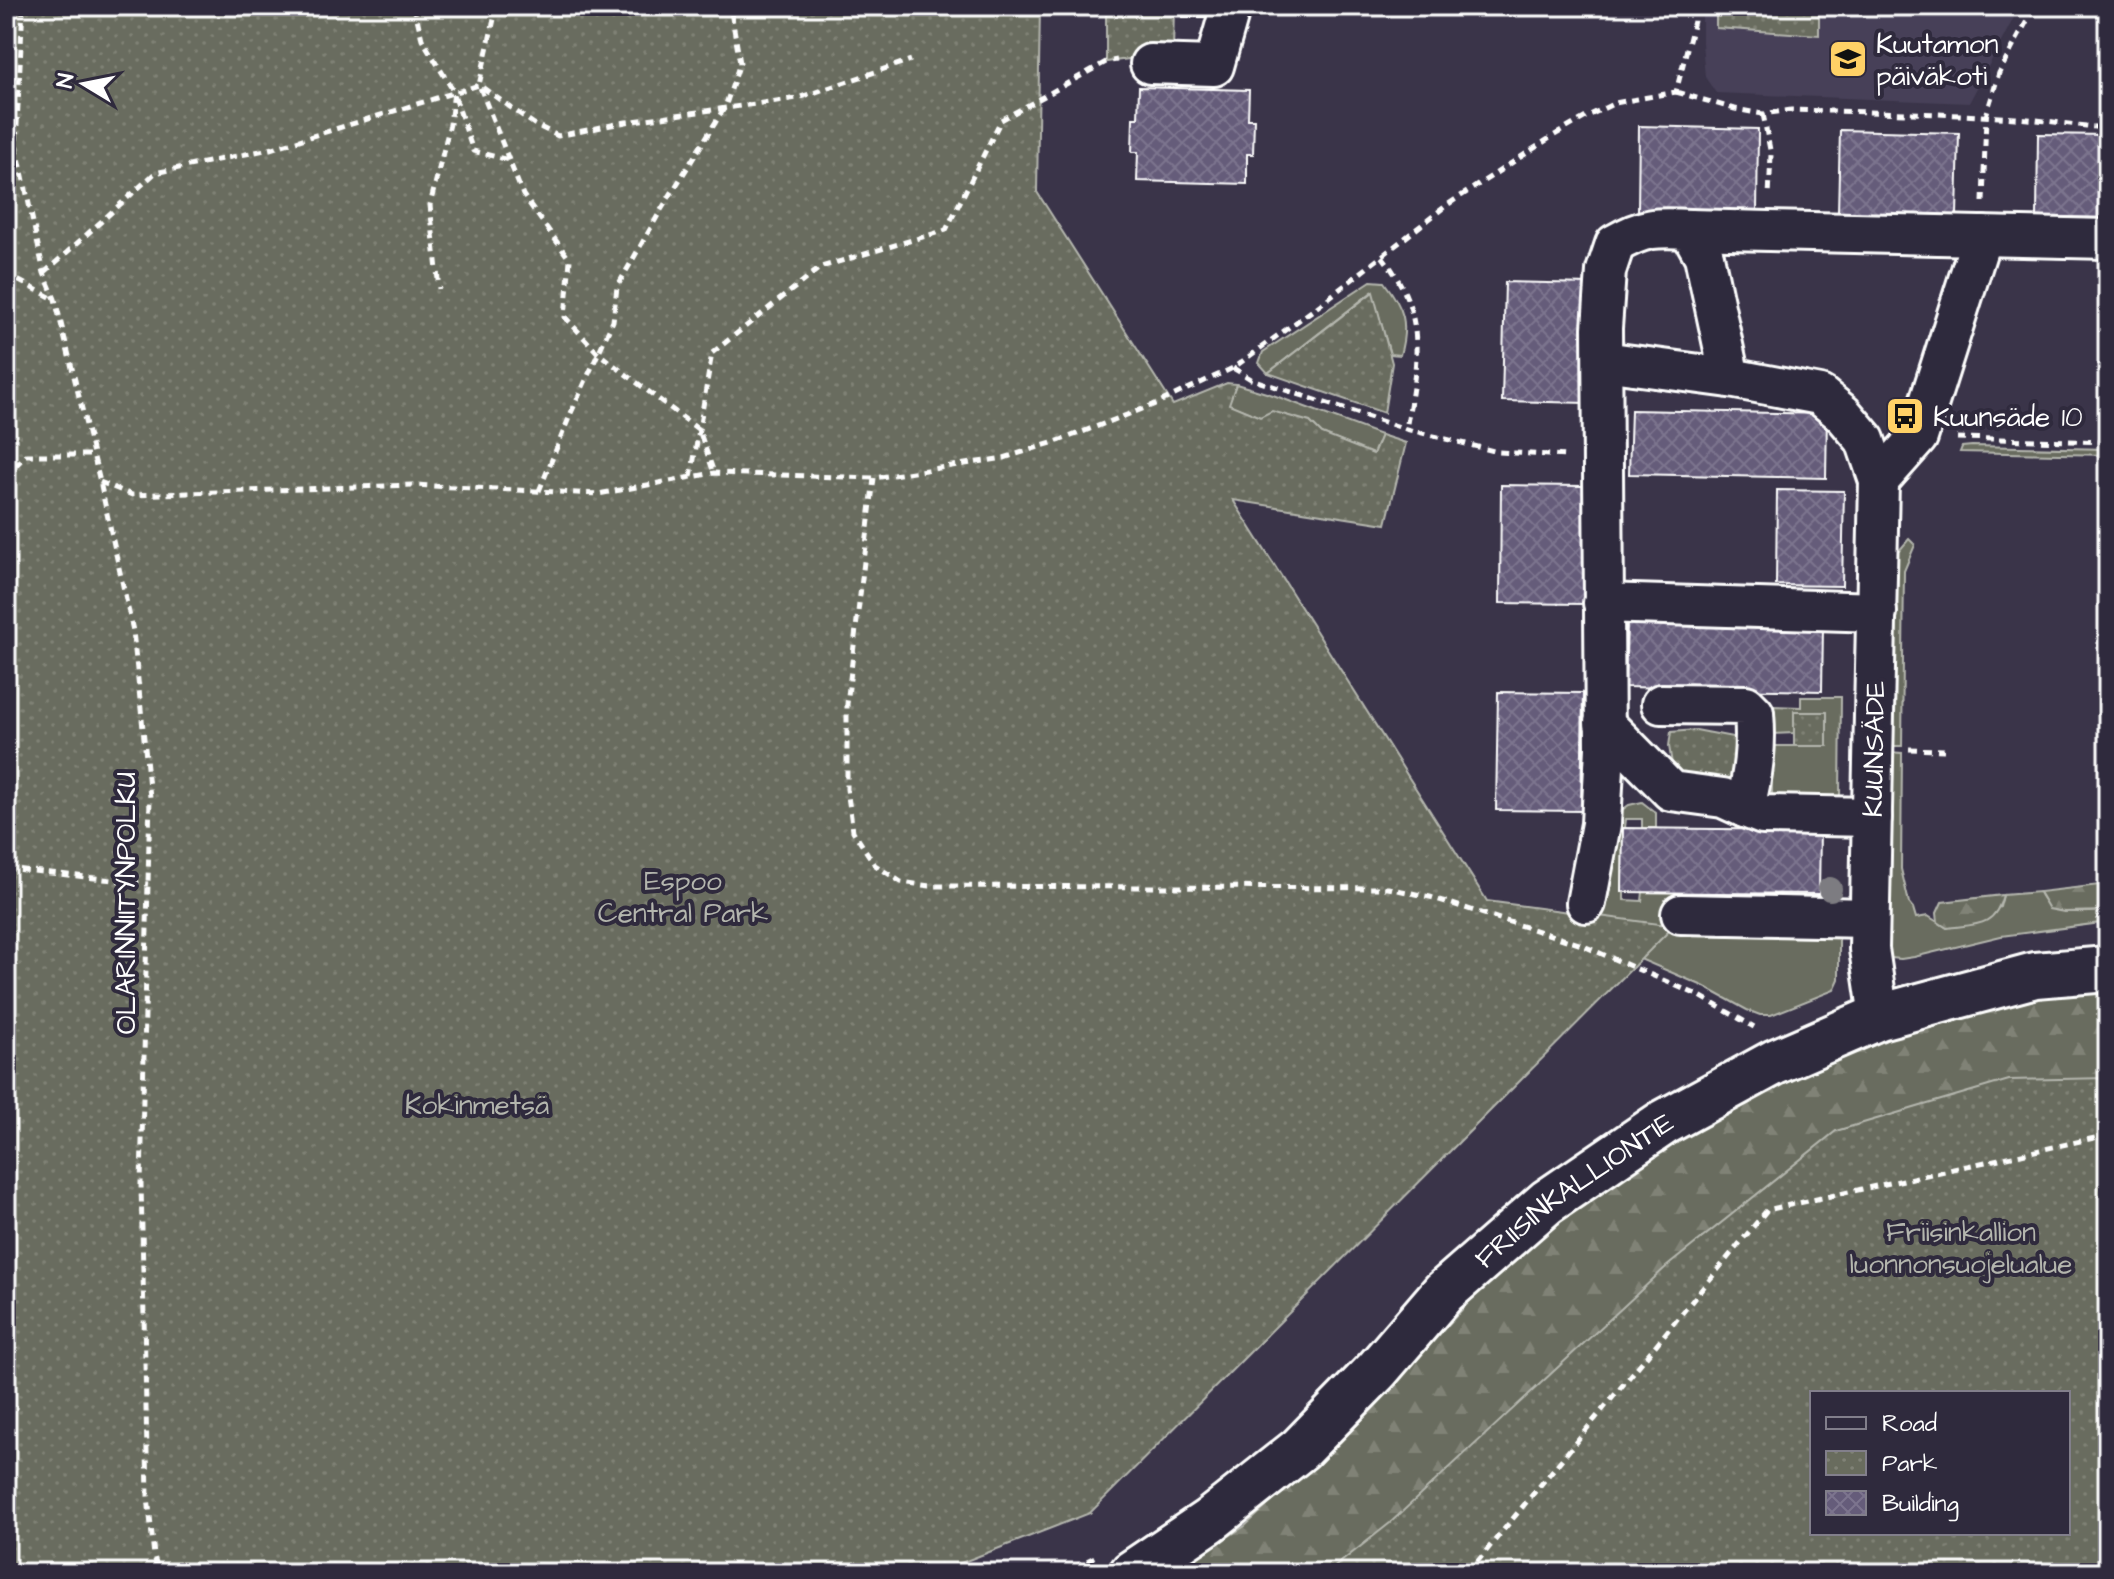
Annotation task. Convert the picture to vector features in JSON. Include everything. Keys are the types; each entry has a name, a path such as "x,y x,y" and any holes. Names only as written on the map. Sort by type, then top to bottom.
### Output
{"main road":[{"name":"FRIISINKALLIONTIE","path":"1132,1573 1209,1521 1300,1449 1377,1370 1444,1292 1547,1202 1663,1123 1775,1062 1879,1017 2035,975 2108,969"}],"street":[{"path":"1134,62 1214,66 1231,6"},
{"path":"1586,903 1603,805 1602,328 1606,271 1615,244 1632,234 1657,227 2108,239"},
{"path":"1689,229 1704,256 1730,378"},
{"path":"1879,481 1918,437 1982,236"},
{"name":"KUUNSÄDE","path":"1603,361 1730,378 1820,395 1843,414 1865,440 1879,481 1869,918 1869,949 1879,1017"},
{"path":"1603,603 1877,612"},
{"path":"1661,704 1746,705 1754,713 1755,753 1745,808"},
{"path":"1604,723 1671,791"},
{"path":"1603,805 1646,793 1671,791 1723,798 1763,815 1872,817"},
{"path":"1681,914 1869,918"}],"path":[{"name":"OLARINNIITYNPOLKU","path":"23,6 16,144 44,273 55,299 133,631 150,797 141,1184 148,1496 154,1556 159,1573"},
{"path":"414,6 422,39 454,92 473,151 510,160"},
{"path":"497,6 479,85 523,195 570,260 565,317 598,353 699,430 714,473"},
{"path":"539,491 613,321 617,287 725,107 740,63 730,6"},
{"path":"1676,92 1694,21 1694,6"},
{"path":"1982,236 1986,116 1999,73 2035,6"},
{"path":"479,85 534,124 558,136 626,122 798,98 911,60"},
{"path":"691,477 712,353 821,267 946,230 1001,120 1106,62 1134,62"},
{"path":"44,273 155,173 270,149 479,85"},
{"path":"439,289 430,205 450,124 454,92"},
{"path":"100,482 132,495 412,485 598,494 714,473 874,478 1004,458 1153,405 1233,368 1447,205 1586,117 1615,103 1676,92 1763,114 1791,110 1986,116 2108,128"},
{"path":"1763,114 1771,155 1767,231"},
{"path":"1382,256 1407,295 1416,328 1414,381 1406,429"},
{"path":"6,274 55,299"},
{"path":"1233,368 1251,379 1406,429 1498,452 1603,459"},
{"path":"6,427 14,468"},
{"path":"1918,437 2108,442"},
{"path":"6,476 26,455 93,455"},
{"path":"874,478 847,704 847,789 853,831 875,865 901,882 930,886 1388,888 1430,897 1579,944 1700,996 1757,1029"},
{"path":"1906,749 1944,750"},
{"path":"6,868 148,884"},
{"path":"1468,1573 1767,1210 2108,1135"}],"shaded area":[{"name":"Kuutamon päiväkoti","path":"1702,6 2020,6 1969,103 1716,93 1705,77"}],"green space":[{"name":"Espoo Central Park","path":"6,6 1040,6 1037,192 1173,405 1227,383 1236,384 1229,404 1260,417 1272,411 1310,422 1322,434 1373,454 1381,435 1406,443 1386,524 1233,500 1487,901 1674,926 1090,1513 935,1573 6,1573"},
{"path":"1106,6 1174,6 1173,53 1106,62"},
{"path":"1716,6 1819,6 1819,35 1716,28"},
{"path":"1371,281 1384,282 1400,308 1404,334 1400,355 1390,354 1372,292 1268,373 1259,363 1263,352"},
{"path":"1373,292 1392,363 1384,413 1268,373"},
{"path":"1236,384 1381,435 1374,455 1322,434 1310,422 1260,417 1228,404"},
{"path":"1962,447 2108,449 2108,455 1960,452"},
{"path":"1909,539 1915,545 1904,571 1902,746 1888,746 1893,558"},
{"path":"1801,697 1841,697 1840,798 1772,798 1772,746 1827,746 1794,712 1794,733 1773,734 1773,706 1801,707"},
{"path":"1794,712 1827,712 1827,746 1794,746"},
{"path":"1696,730 1743,739 1733,782 1689,778 1672,764 1669,746 1671,732"},
{"path":"1888,752 1902,753 1901,869 1916,918 1928,916 1947,928 2000,907 2003,895 2039,892 2051,906 2060,910 2108,911 2108,922 2001,936 1914,957 1891,958 1886,951"},
{"path":"1642,802 1656,813 1656,828 1642,828 1642,819 1626,819 1623,828 1624,900 1642,901 1643,892 1675,892 1674,926 1839,931 1839,979 1834,990 1771,1015 1760,1015 1626,953 1598,916 1619,812 1629,805"},
{"path":"2108,884 2108,911 2064,912 2049,909 2039,892"},
{"path":"2003,895 1995,914 1975,925 1947,928 1938,922 1937,913 1942,902"},
{"name":"Friisinkallion luonnonsuojelualue","path":"2108,990 2108,1573 1171,1573 1245,1526 1358,1424 1487,1282 1612,1175 1755,1088 1903,1031 2035,999"},
{"name":"Friisinkallion luonnonsuojelualue","path":"2108,1078 2108,1573 1327,1573 1390,1523 1666,1267 1836,1131 2009,1080"}],"building":[{"path":"1182,6 1213,6 1213,17 1182,17"},
{"path":"1261,6 1448,6 1448,11"},
{"path":"1532,6 1592,6 1592,13 1531,12"},
{"path":"1139,87 1249,90 1248,119 1254,119 1253,154 1247,154 1247,184 1137,181 1138,152 1132,152 1133,118 1138,118"},
{"path":"1639,126 1758,129 1757,213 1638,211"},
{"path":"1840,130 1959,133 1957,216 1838,213"},
{"path":"2038,134 2108,135 2108,218 2037,217"},
{"path":"1505,282 1590,284 1587,403 1502,401"},
{"path":"1631,410 1827,414 1826,478 1629,474"},
{"path":"1501,485 1586,486 1584,604 1500,603"},
{"path":"1777,490 1844,491 1842,586 1776,585"},
{"path":"1627,624 1823,627 1822,691 1625,687"},
{"path":"1498,692 1583,693 1581,811 1496,810"},
{"path":"1623,828 1820,830 1819,894 1622,892"}],"place":[{"name":"Kuutamon päiväkoti","path":"1848,59"},
{"name":"Kuunsäde 10","path":"1905,416"}],"park label":[{"name":"Kokinmetsä","path":"477,1104"}]}
